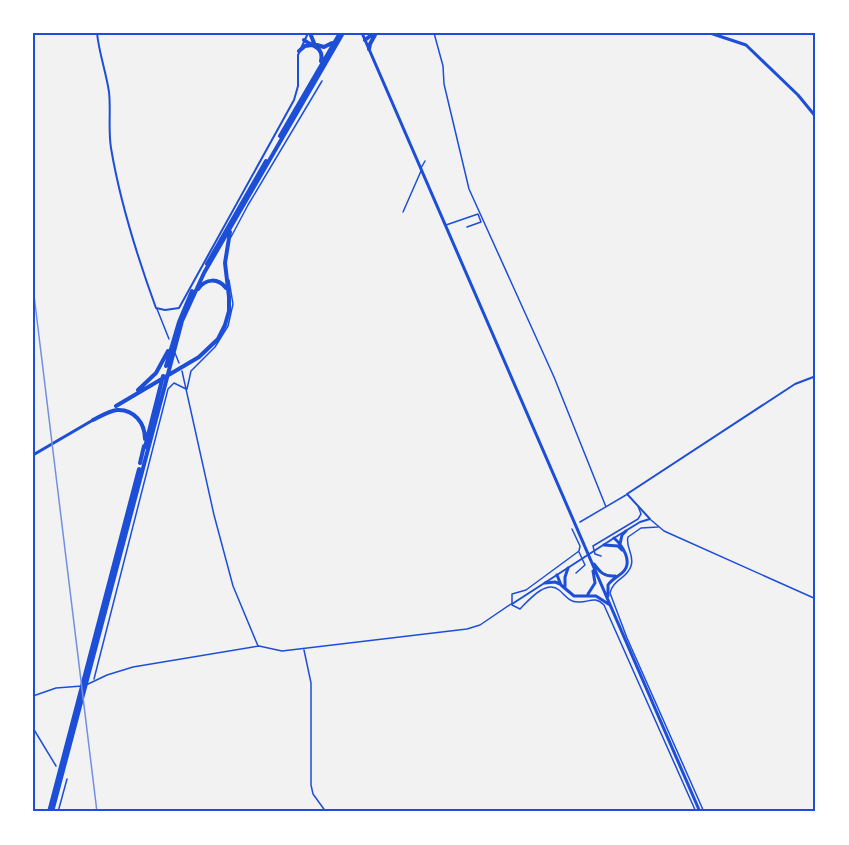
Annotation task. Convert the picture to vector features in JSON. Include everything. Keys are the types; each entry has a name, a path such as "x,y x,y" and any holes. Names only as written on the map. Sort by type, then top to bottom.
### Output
{"highway":[{"path":"309,33 313,44 320,50 322,58 309,86"},
{"path":"304,40 319,46 327,46 341,33"},
{"path":"51,812 171,356 185,312 309,86 341,33"},
{"path":"116,406 142,388 165,357 195,285 341,33"},
{"path":"364,33 375,34"},
{"path":"365,40 375,34"},
{"path":"369,49 375,34"},
{"path":"299,51 313,44"},
{"path":"116,406 207,351 221,334 229,314 225,269 226,249 230,233 241,210"},
{"path":"185,312 204,282 210,280 219,282 228,292"},
{"path":"87,674 175,333"},
{"path":"93,420 116,410 127,411 137,417 142,423 145,434 140,464"}],"main road":[{"path":"364,33 421,170 700,812"},
{"path":"710,33 746,45 798,95 816,117"},
{"path":"33,455 116,406"},
{"path":"619,545 626,531"},
{"path":"611,606 607,591 608,585 627,566 625,552 615,538"},
{"path":"604,545 619,545"},
{"path":"588,555 600,573 610,576 620,574"},
{"path":"585,596 593,589 595,583 588,555"},
{"path":"563,584 568,568"},
{"path":"557,575 566,589 574,596 600,597 611,606"},
{"path":"545,583 563,584"}],"street":[{"path":"97,33 109,93 111,145 121,196 138,258 169,339"},
{"path":"156,308 165,310 179,308 244,192 295,98 298,86 297,58 309,33"},
{"path":"434,33 469,189 554,377 606,507"},
{"path":"187,389 191,371 221,340 231,319 233,297 227,266 231,237 322,81"},
{"path":"403,212 425,161"},
{"path":"446,225 478,214 481,222 467,227"},
{"path":"462,220 464,224"},
{"path":"174,352 187,389 212,504 233,586 259,646"},
{"path":"580,522 627,494 795,384 816,376"},
{"path":"93,681 168,389 174,383 187,389"},
{"path":"627,494 658,527 816,599"},
{"path":"601,556 595,554 593,546 638,519 640,514 638,505"},
{"path":"640,522 646,514"},
{"path":"33,696 56,688 77,688 133,667 259,646 282,651 467,629 480,625 640,522 650,519"},
{"path":"658,527 641,528 626,540 632,556 632,564 628,573 612,586 611,596 700,812"},
{"path":"572,529 585,565 576,573"},
{"path":"512,604 512,594 526,590 579,551"},
{"path":"512,604 520,609 532,597 551,587 557,588 568,599 575,602 595,599 604,605 700,812"},
{"path":"304,649 311,683 311,785 326,812"},
{"path":"33,728 56,766"},
{"path":"58,812 67,778"}],"railway":[{"path":"33,287 97,812"}]}
